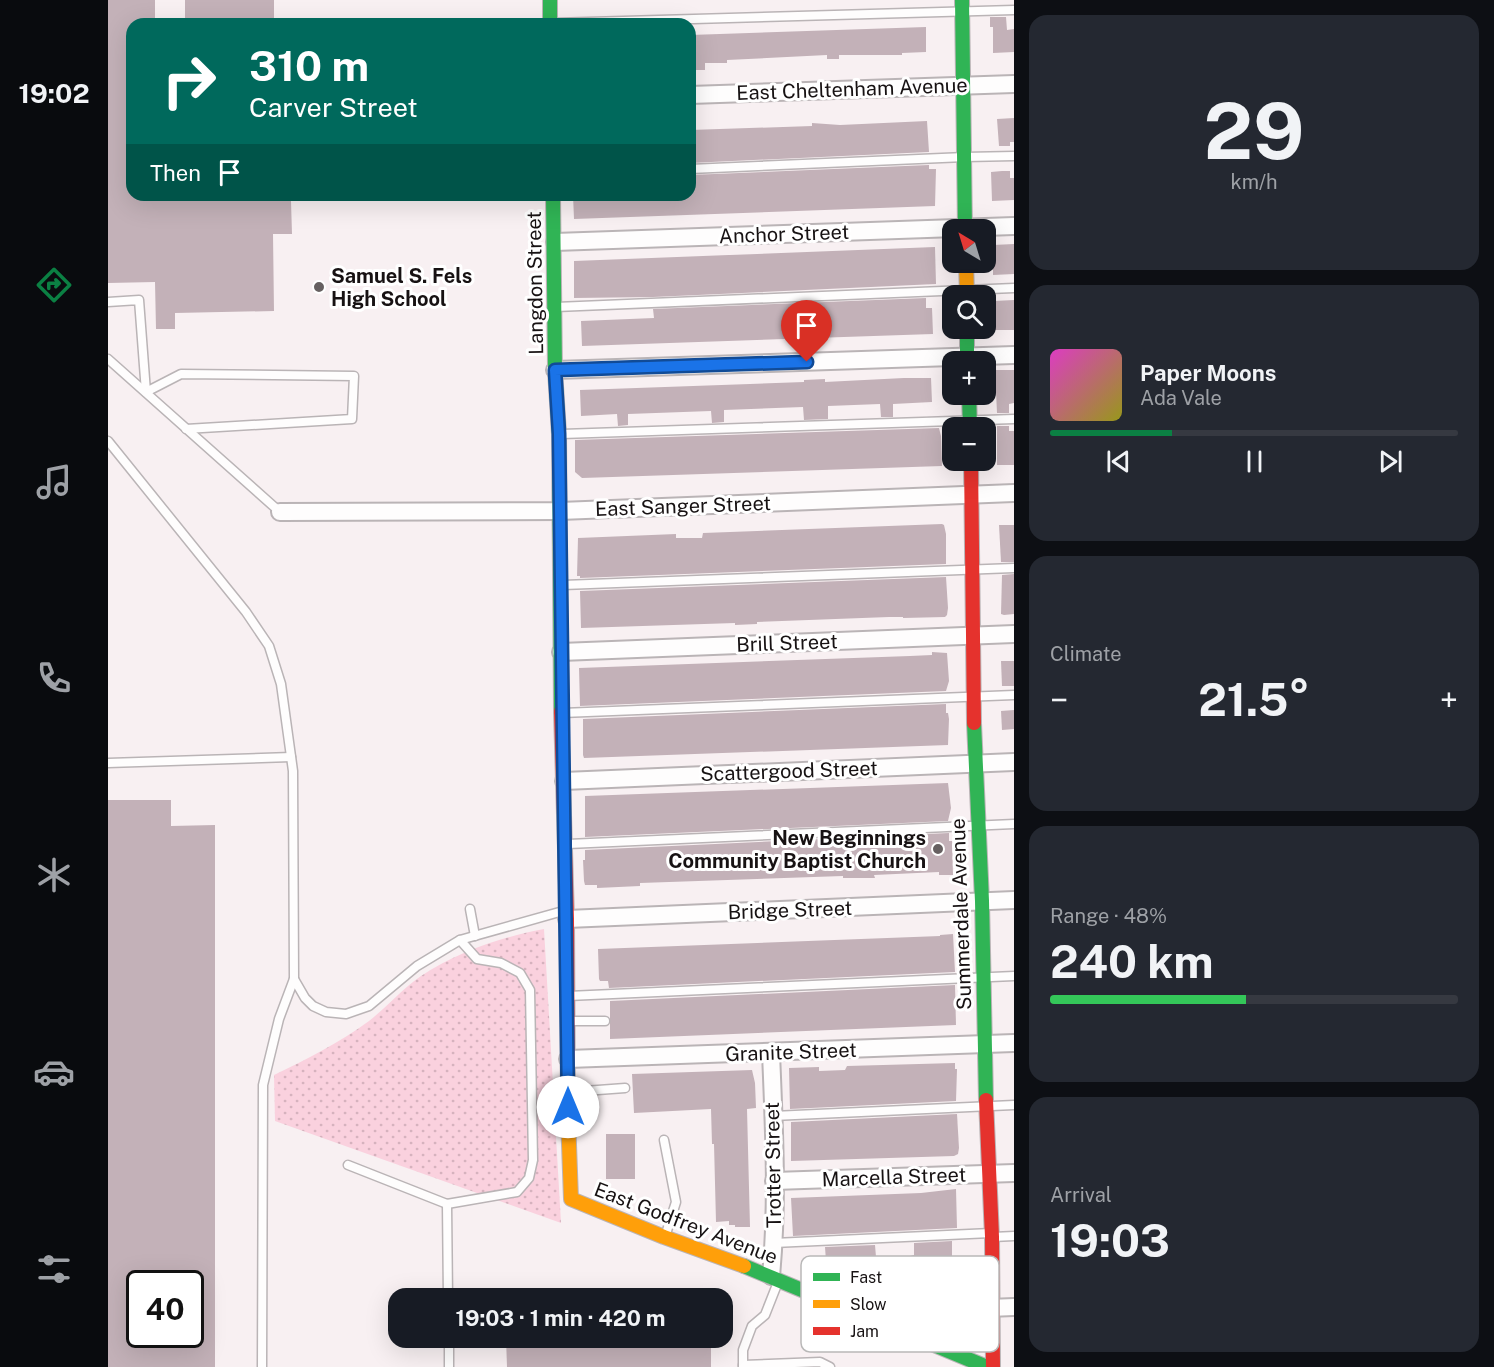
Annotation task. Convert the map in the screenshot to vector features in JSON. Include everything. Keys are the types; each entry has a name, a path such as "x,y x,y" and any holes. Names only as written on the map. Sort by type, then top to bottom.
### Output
{"street":[{"path":"550,0 550,18"},
{"path":"962,6 965,219"},
{"name":"East Cheltenham Avenue","path":"696,95 1014,84"},
{"name":"Langdon Street","path":"553,201 571,1199"},
{"name":"Anchor Street","path":"996,227 1014,226"},
{"name":"Anchor Street","path":"555,242 942,230"},
{"path":"996,357 1014,355"},
{"path":"555,370 942,360"},
{"name":"Summerdale Avenue","path":"971,471 975,763 982,901 984,1045 992,1256"},
{"name":"East Sanger Street","path":"280,512 560,511 1014,493"},
{"name":"Brill Street","path":"561,651 1014,634"},
{"name":"Scattergood Street","path":"564,781 1014,762"},
{"name":"Bridge Street","path":"566,914 1014,900"},
{"name":"Granite Street","path":"568,1059 1014,1043"},
{"name":"Trotter Street","path":"771,1053 775,1278"},
{"name":"Marcella Street","path":"774,1181 1014,1173"},
{"name":"East Godfrey Avenue","path":"571,1199 801,1288"},
{"path":"999,1308 1014,1307"},
{"name":"East Godfrey Avenue","path":"952,1352 987,1367"},
{"name":"Summerdale Avenue","path":"993,1352 993,1367"}],"lane":[{"path":"687,18 962,6 1014,10"},
{"path":"696,169 1014,156"},
{"path":"996,290 1014,288"},
{"path":"555,308 942,294"},
{"path":"108,302 139,300 146,392"},
{"path":"108,359 280,512"},
{"path":"146,392 181,375 354,376 352,419 186,429"},
{"path":"996,421 1014,419"},
{"path":"559,434 942,425"},
{"path":"108,441 246,612 269,646 281,684 293,771 294,979 279,1019 263,1085 262,1367"},
{"path":"560,585 1014,568"},
{"path":"561,713 1014,695"},
{"path":"108,763 291,757"},
{"path":"565,844 1014,824"},
{"path":"470,909 475,936"},
{"path":"294,979 305,998 313,1006 326,1012 346,1014 369,1006 417,966 460,940 566,914"},
{"path":"348,1165 447,1204 517,1192 529,1179 533,1161 530,990 520,974 501,963 477,959 460,940"},
{"path":"566,996 1014,976"},
{"path":"567,1021 605,1021"},
{"path":"568,1092 625,1088"},
{"path":"773,1116 1014,1105"},
{"path":"664,1140 676,1202 664,1237"},
{"path":"447,1204 448,1288"},
{"path":"774,1244 1014,1236"},
{"path":"775,1278 765,1315 752,1326 742,1350 743,1366 820,1362 830,1367"},
{"path":"449,1348 449,1367"}],"shaded area":[{"path":"544,929 561,1223 275,1121 274,1075 358,1029 376,1016 414,981 435,967 480,946"}],"building":[{"name":"Samuel S. Fels High School","path":"108,0 155,0 155,18 126,18 126,201 291,201 292,234 273,234 274,311 175,313 175,329 156,329 155,282 108,283"},
{"path":"185,0 274,0 274,18 185,18"},
{"path":"990,17 1006,17 1007,30 1014,29 1014,52 993,53 993,27 990,27"},
{"path":"926,27 926,52 902,53 902,55 839,55 839,59 827,59 827,55 727,60 727,63 705,63 705,70 696,70 696,35"},
{"path":"1014,118 1014,142 1010,142 1010,146 999,146 997,119"},
{"path":"927,121 929,152 696,163 696,130 812,126 812,123 840,125"},
{"path":"929,165 929,169 936,169 935,206 574,219 573,201 696,201 696,175"},
{"path":"1010,171 1010,178 1014,178 1014,200 992,201 991,172"},
{"path":"1014,244 1014,274 993,275 996,273 996,245"},
{"path":"935,247 936,284 653,297 574,298 574,261"},
{"path":"926,298 926,308 932,308 933,334 582,346 581,321 654,318 653,309"},
{"path":"1014,300 1014,330 996,330 996,301"},
{"path":"996,370 1014,370 1014,403 1009,404 1009,413 997,413"},
{"path":"931,378 932,402 893,404 893,417 881,417 880,404 828,406 828,419 804,420 803,407 724,410 724,422 712,423 711,411 628,414 628,425 618,426 617,414 581,416 580,390 804,382 804,380 825,379 825,382"},
{"path":"997,426 1009,426 1009,431 1014,431 1014,465 997,465"},
{"path":"939,428 942,466 582,478 575,472 575,440"},
{"path":"942,524 946,534 946,564 580,578 577,576 578,538 676,534 676,538 702,538 703,533"},
{"path":"999,525 1014,525 1014,562 1001,562"},
{"path":"1014,574 1014,614 1004,615 1001,614 1002,575"},
{"path":"946,577 948,608 945,617 581,628 580,591"},
{"path":"932,652 947,653 949,681 946,691 580,706 579,668 910,656 932,655"},
{"path":"1001,661 1014,661 1014,686 1002,686"},
{"path":"946,704 949,719 948,745 584,758 583,755 583,719"},
{"path":"1014,710 1014,729 1002,730 1001,711"},
{"path":"948,783 951,808 948,821 585,837 585,796"},
{"path":"108,800 171,800 171,826 215,825 215,1367 108,1367"},
{"path":"949,833 949,841 952,841 953,875 939,875 939,872 874,875 875,878 843,878 843,876 640,883 640,886 597,888 597,885 585,885 584,881 585,850"},
{"path":"953,934 955,972 609,988 608,981 599,979 598,949"},
{"path":"955,985 956,1025 610,1039 610,1001"},
{"path":"955,1063 955,1069 957,1069 956,1101 790,1109 789,1068 819,1067 819,1071 845,1070 847,1066"},
{"path":"752,1070 756,1108 747,1109 750,1227 735,1227 735,1225 729,1225 729,1221 716,1222 711,1109 634,1113 632,1074"},
{"path":"957,1114 959,1148 958,1154 954,1156 791,1161 791,1122"},
{"path":"606,1134 635,1134 635,1179 606,1179"},
{"path":"956,1189 957,1228 793,1236 791,1198 921,1193"},
{"path":"952,1241 952,1256 910,1256 914,1255 914,1243"},
{"path":"875,1245 876,1256 826,1256 825,1247"},
{"path":"506,1348 711,1348 711,1367 507,1367"}],"traffic: fast":[{"path":"550,0 550,18"},
{"path":"962,0 965,219"},
{"path":"553,201 555,370 559,434 561,711"},
{"path":"967,339 967,351"},
{"path":"969,405 970,417"},
{"path":"974,723 982,901 986,1100"},
{"path":"744,1266 801,1290"},
{"path":"951,1352 987,1367"}],"traffic: slow":[{"path":"966,273 967,285"},
{"path":"568,1117 571,1199 664,1237 744,1266"}],"traffic: jam":[{"path":"971,471 974,723"},
{"path":"561,711 567,919 568,1117"},
{"path":"986,1100 992,1256"},
{"path":"993,1352 993,1367"}],"place":[{"name":"Samuel S. Fels High School","path":"319,287"},
{"name":"New Beginnings Community Baptist Church","path":"938,849"}],"route":[{"path":"568,1107 559,434 555,370 807,362"}]}
